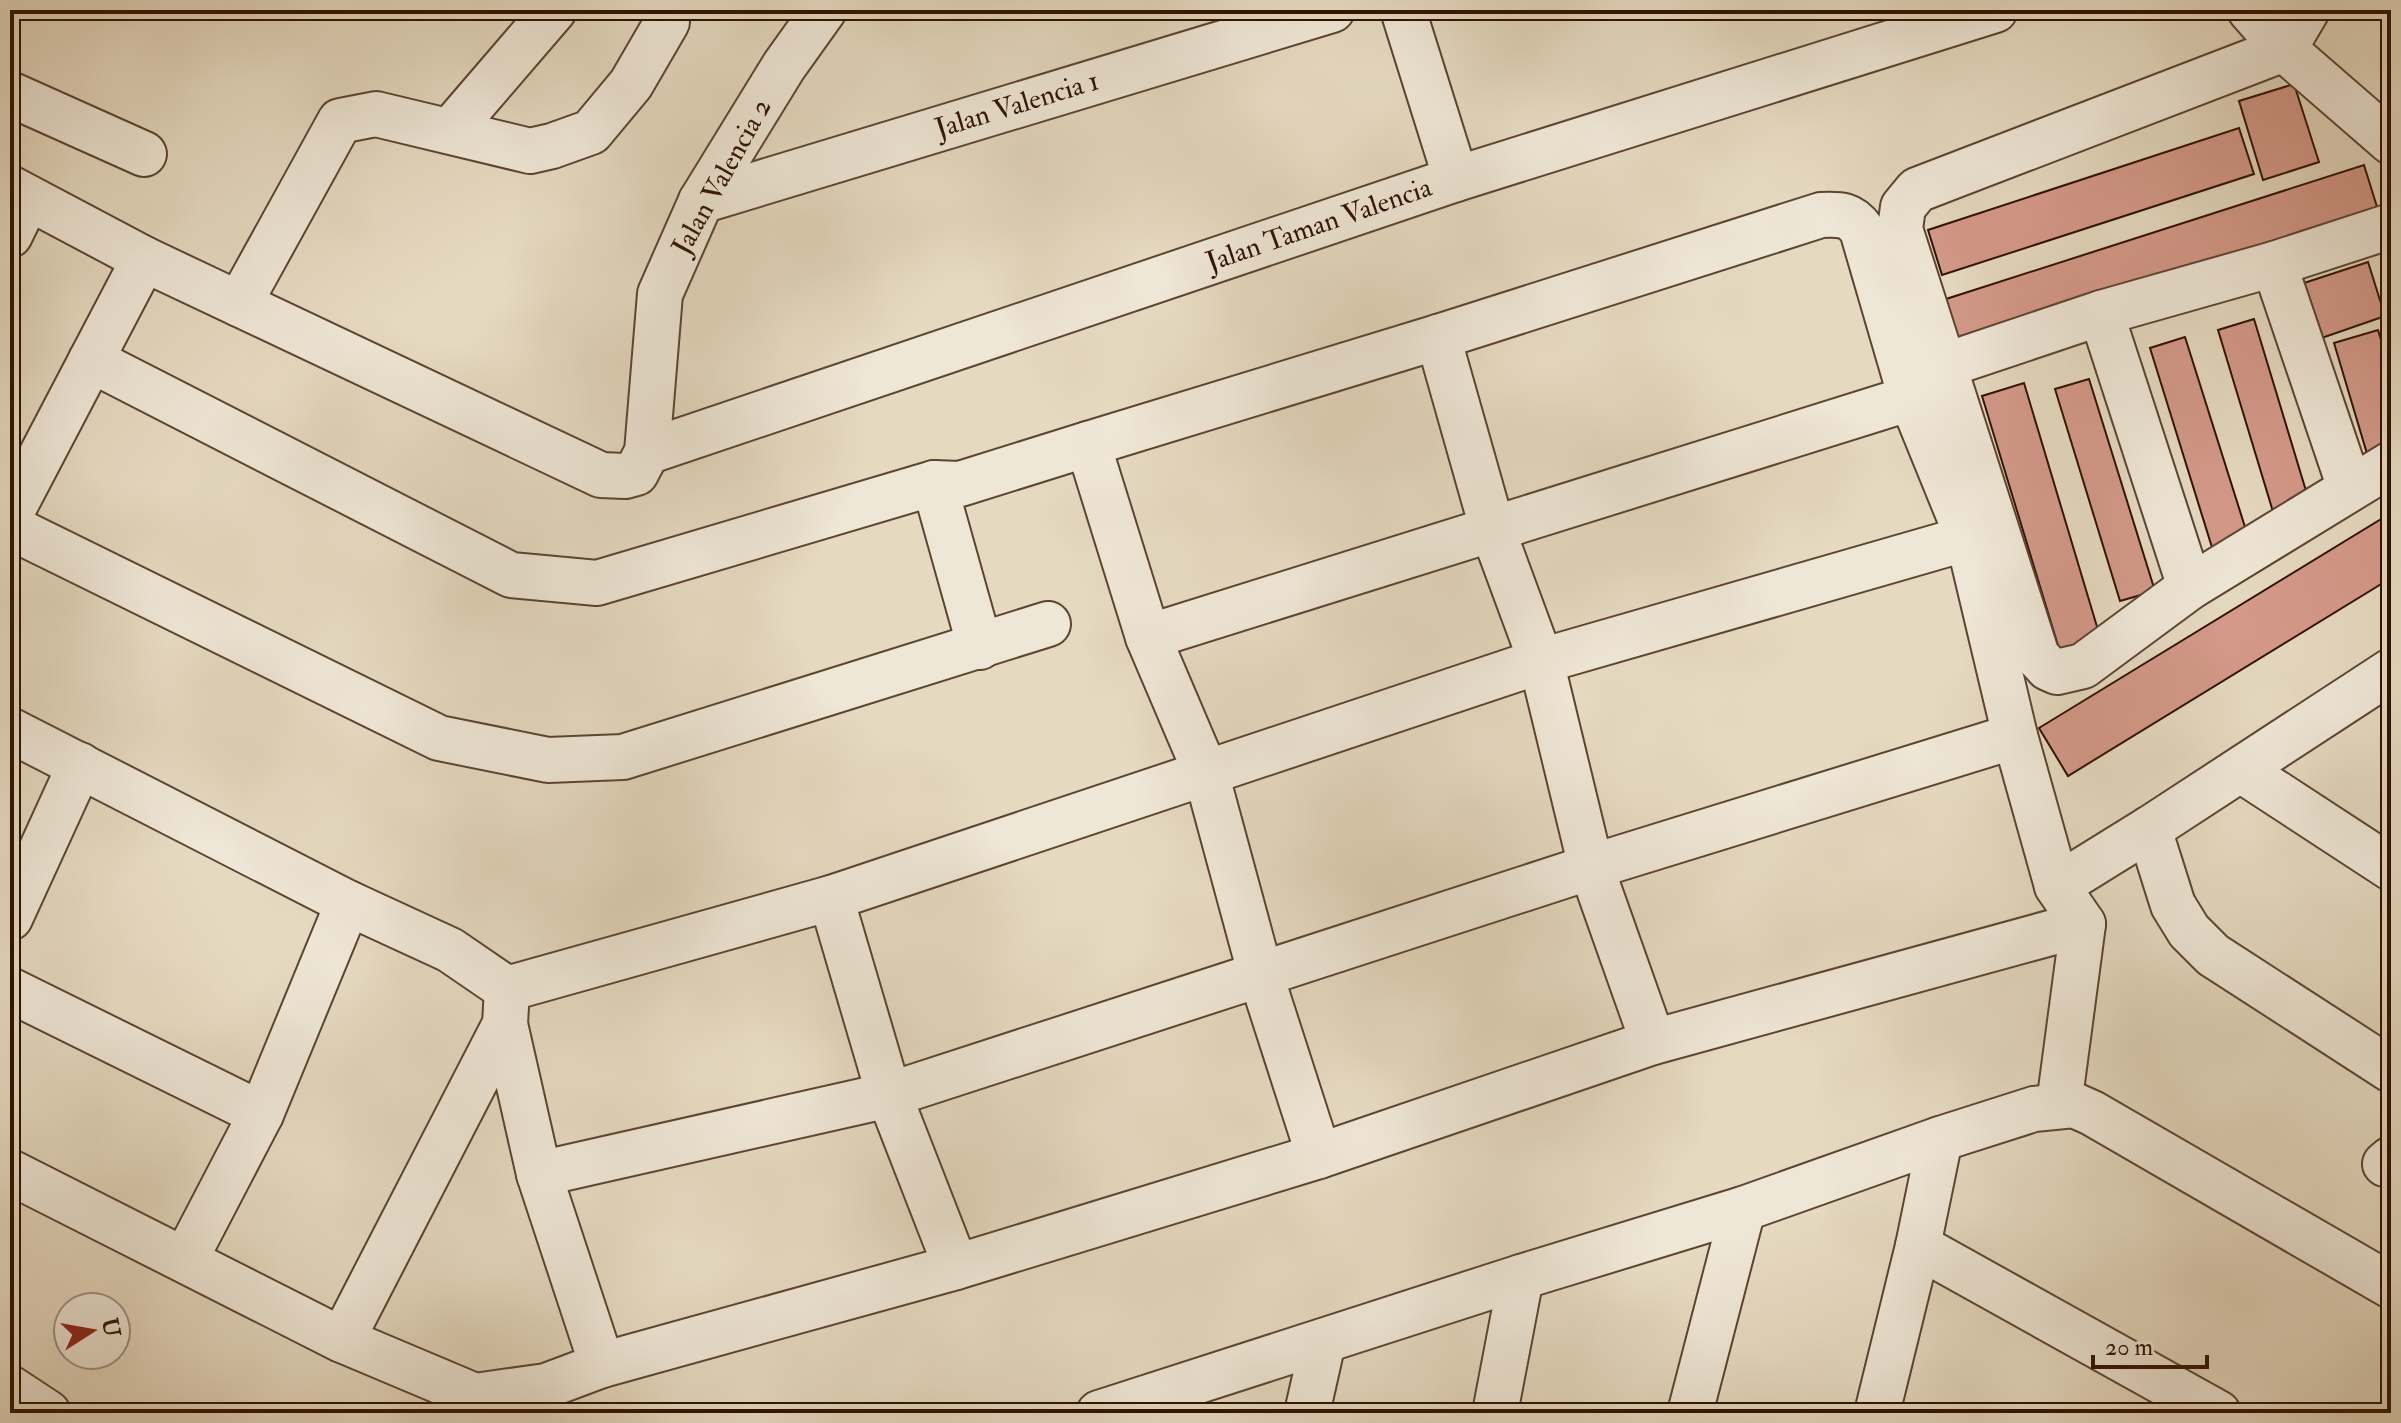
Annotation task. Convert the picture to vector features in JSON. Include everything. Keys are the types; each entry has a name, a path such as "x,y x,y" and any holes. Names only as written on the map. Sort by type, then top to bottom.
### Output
{"street":[{"path":"450,131 554,10"},
{"path":"239,304 340,121 376,114 530,151 552,146 591,132 631,84 667,22 665,10"},
{"name":"Jalan Valencia 2","path":"647,452 660,294 701,201 784,66 824,10"},
{"name":"Jalan Valencia 1","path":"701,201 1332,10"},
{"path":"1403,10 1456,179"},
{"name":"Jalan Taman Valencia","path":"647,452 1456,179 1995,10"},
{"path":"2250,10 2284,49 2391,142"},
{"path":"2307,10 2284,49 1917,190 1903,207 1900,229 2037,656 2048,668 2057,672 2083,666 2190,587 2391,464"},
{"path":"10,94 144,154"},
{"path":"16,207 144,259 601,475 636,473 647,452"},
{"path":"91,360 511,575 597,583 934,483 960,484 1821,215 1842,214 1855,219 1862,230 1911,398 1968,538 2015,736 2057,886 2083,924 2059,1105"},
{"path":"1943,366 2101,313 2274,264 2391,226"},
{"path":"10,515 144,259"},
{"path":"2274,264 2350,488"},
{"path":"2101,313 2190,587"},
{"path":"1438,337 1493,531 1541,661 1591,867 1653,1042"},
{"path":"1148,637 1911,398"},
{"path":"1088,444 1148,637 1206,773 1261,976 1319,1156"},
{"path":"934,483 980,647"},
{"path":"10,527 439,738 548,760 623,757 1048,624"},
{"path":"342,1340 506,1007 1541,661 1968,538"},
{"path":"2057,886 2391,671"},
{"path":"10,730 348,903 450,950 506,1007 539,1174 602,1365"},
{"path":"539,1174 889,1095 1591,867 2015,736"},
{"path":"10,918 80,765"},
{"path":"2241,770 2391,868"},
{"path":"2149,829 2173,905 2189,931 2213,955 2391,1070"},
{"path":"831,898 889,1095 956,1267"},
{"path":"185,1260 261,1114 348,903"},
{"path":"10,1172 342,1340 475,1396 546,1386 602,1365 956,1267 1319,1156 1653,1042 2083,924"},
{"path":"10,990 261,1114"},
{"path":"1115,1410 1521,1277 1743,1209 1940,1139 2034,1109 2059,1105 2074,1105 2092,1113 2391,1286"},
{"path":"1877,1413 1918,1246 1940,1139"},
{"path":"1690,1413 1743,1209"},
{"path":"1918,1246 2218,1413"},
{"path":"1495,1413 1521,1277"},
{"path":"1307,1413 1323,1342"},
{"path":"10,1388 48,1413"}],"building":[{"path":"2294,84 2319,162 2263,180 2239,101"},
{"path":"2239,128 2254,174 1942,275 1928,230"},
{"path":"2364,165 2378,210 1957,345 1943,300"},
{"path":"2368,262 2385,316 2316,340 2298,285"},
{"path":"2254,319 2310,504 2274,515 2218,330"},
{"path":"2378,330 2391,373 2391,450 2368,457 2334,343"},
{"path":"2185,337 2251,546 2215,557 2150,348"},
{"path":"2089,379 2155,591 2120,601 2055,389"},
{"path":"2024,383 2101,640 2060,652 1982,396"},
{"path":"2391,513 2391,578 2068,776 2039,728"}]}
